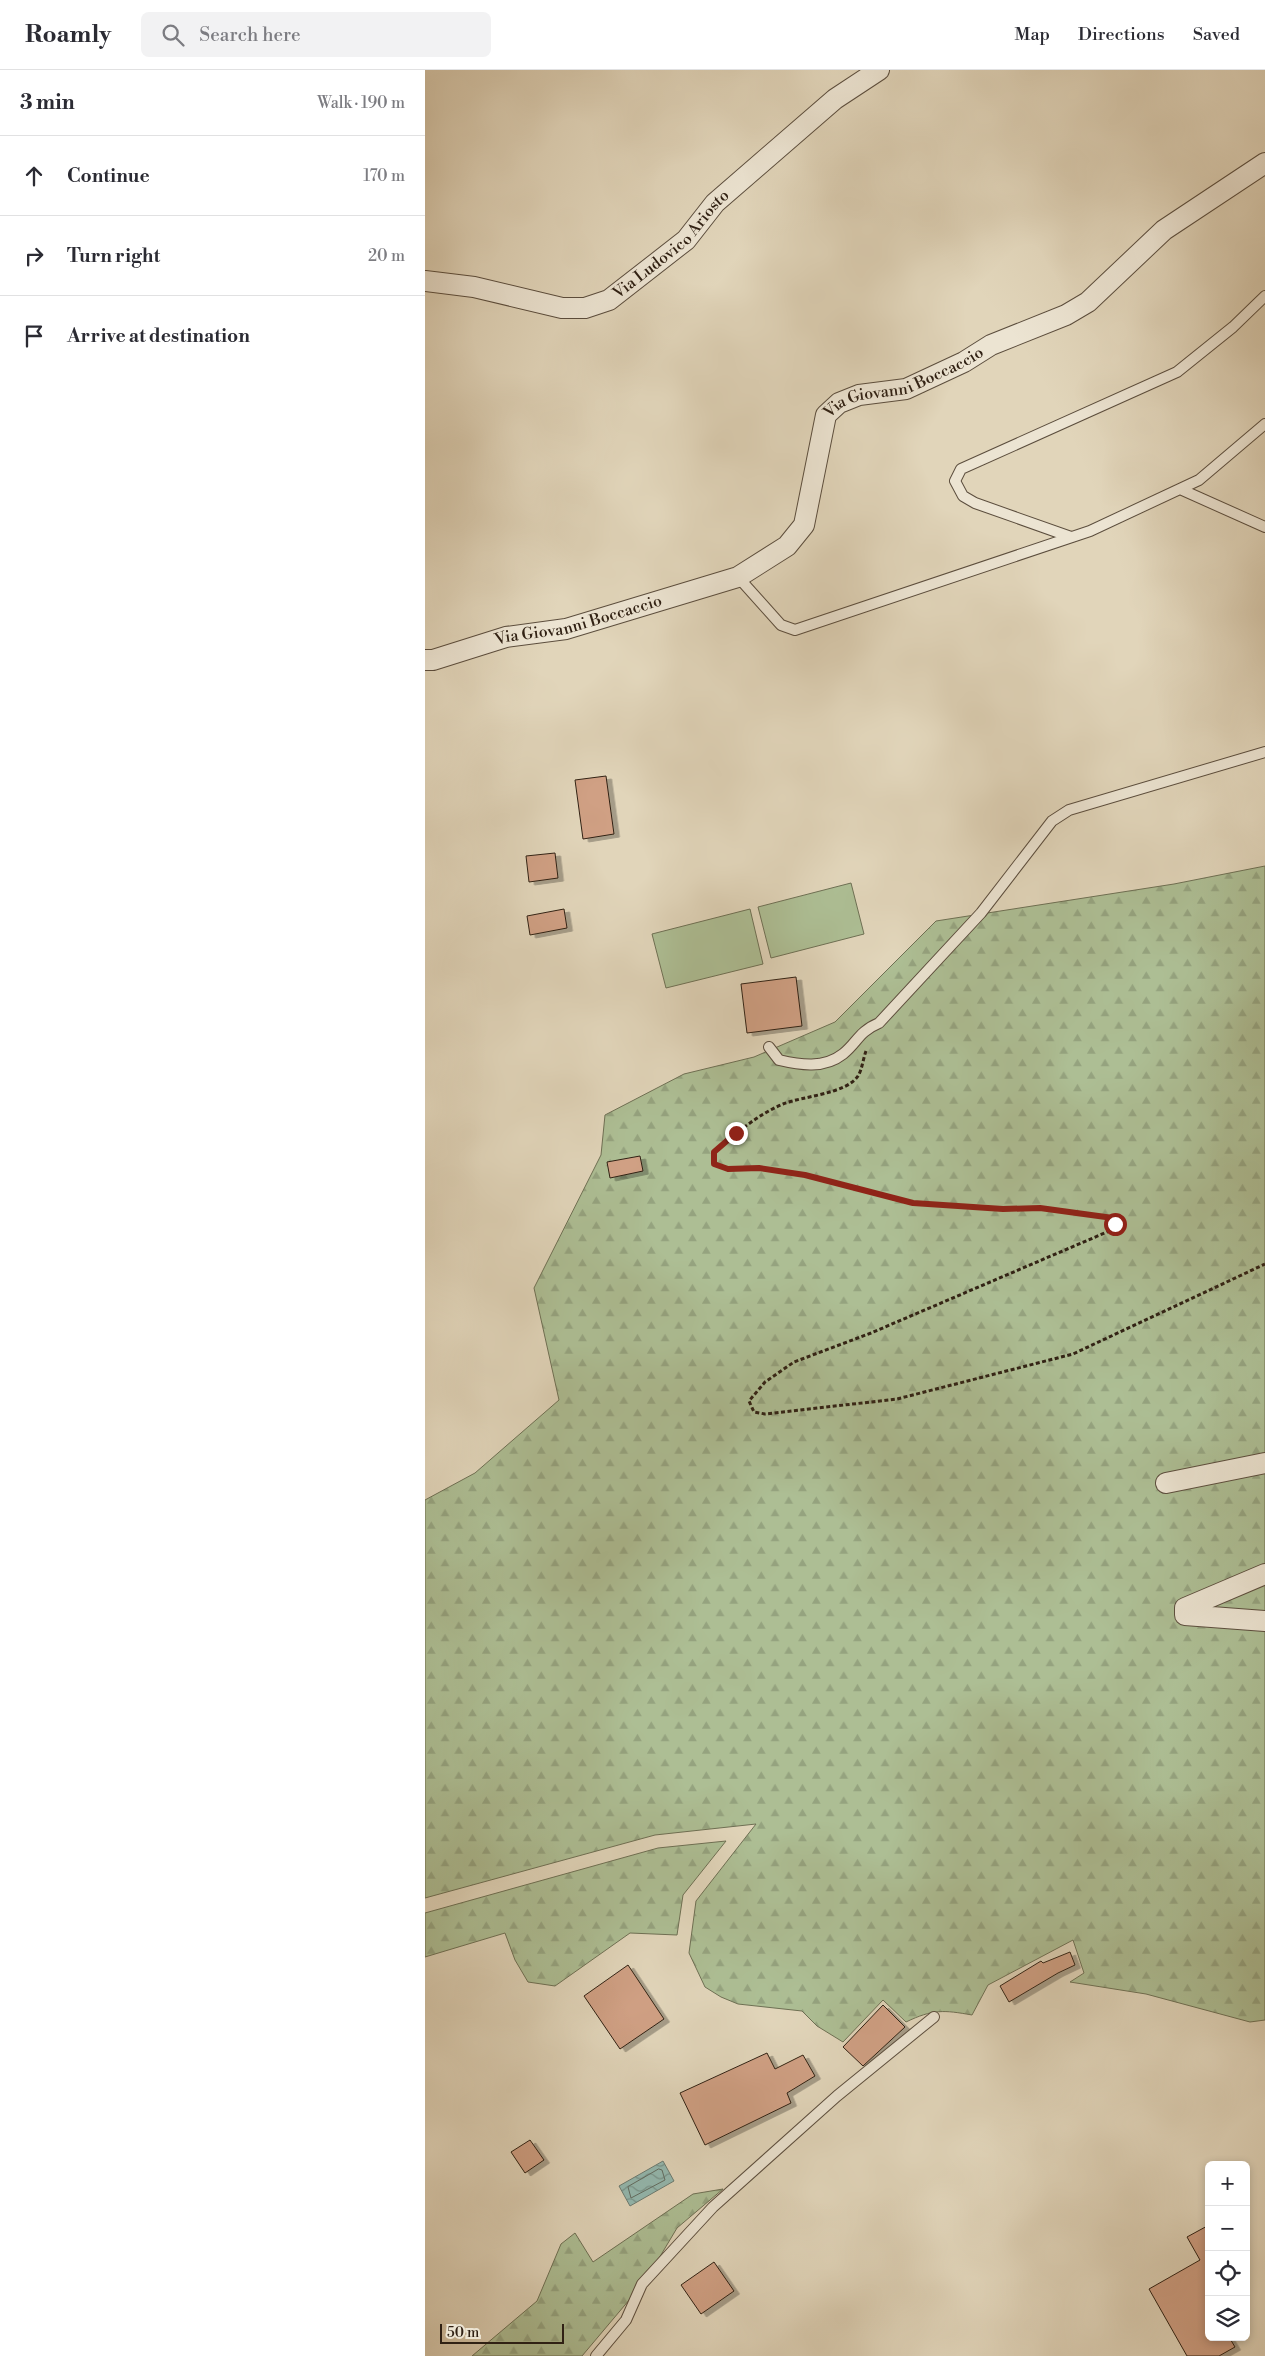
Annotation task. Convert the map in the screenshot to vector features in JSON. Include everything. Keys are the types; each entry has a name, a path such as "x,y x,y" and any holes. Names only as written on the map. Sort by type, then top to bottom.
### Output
{"street":[{"name":"Via Ludovico Ariosto","path":"425,281 474,287 562,308 585,308 609,300 685,240 715,203 835,99 879,70"},
{"name":"Via Giovanni Boccaccio","path":"425,660 433,660 506,636 566,629 738,577 787,546 804,525 826,415 839,403 859,395 906,389 963,362 991,345 1066,315 1088,302 1165,230 1265,163"},
{"path":"1166,1483 1265,1463"},
{"path":"1265,1574 1185,1608 1185,1615 1265,1621"}],"lane":[{"path":"1071,537 975,503 963,496 955,481 961,469 1177,372 1233,327 1265,296"},
{"path":"738,577 781,626 795,630 1090,531 1199,480 1265,424"},
{"path":"1181,489 1265,527"},
{"path":"769,1047 779,1060 803,1066 831,1062 844,1053 867,1028 879,1023 981,913 1052,821 1069,810 1265,752"},
{"path":"596,2356 626,2320 642,2284 713,2207 837,2096 934,2017"}],"path":[{"path":"879,1023 868,1043 857,1077 844,1088 783,1104 762,1115 736,1133 714,1152 714,1164 728,1169 759,1168 805,1175 913,1203 1003,1209 1040,1208 1113,1218 1114,1229 871,1333 794,1362 765,1382 749,1401 754,1412 765,1414 897,1398 1073,1354 1265,1264"}],"green space":[{"path":"1265,866 1265,2020 1250,2022 1146,1994 1070,1982 1084,1973 1073,1940 988,1985 972,2015 939,2012 906,2022 883,2000 843,2042 817,2026 802,2011 738,2004 721,1997 705,1987 689,1953 696,1901 756,1824 655,1835 425,1898 425,1500 475,1473 559,1400 534,1288 601,1155 605,1115 684,1074 754,1057 835,1022 936,921 1174,884"},
{"path":"851,883 864,934 771,958 758,907"},
{"path":"750,909 763,964 666,988 652,934"},
{"path":"726,1841 683,1895 677,1935 630,1933 555,1986 528,1982 515,1960 505,1933 425,1957 425,1913 658,1848"},
{"path":"723,2189 677,2228 646,2280 582,2356 472,2356 537,2301 561,2244 575,2233 593,2262 693,2194"}],"water":[{"path":"663,2161 674,2181 630,2206 619,2186"}],"building":[{"path":"606,776 614,834 583,839 575,780"},
{"path":"555,853 558,878 529,882 526,856"},
{"path":"564,909 567,928 530,935 527,916"},
{"path":"796,977 802,1026 747,1033 741,984"},
{"path":"640,1156 643,1171 610,1178 607,1162"},
{"path":"1070,1952 1075,1965 1009,2002 1000,1986 1041,1961 1043,1963"},
{"path":"628,1965 664,2019 620,2049 584,1996"},
{"path":"883,2005 905,2027 863,2066 843,2047"},
{"path":"767,2053 775,2069 803,2055 815,2076 787,2093 791,2103 705,2145 680,2093"},
{"path":"530,2140 544,2160 525,2173 511,2152"},
{"path":"1205,2227 1205,2341 1231,2341 1235,2347 1219,2356 1187,2356 1149,2289 1200,2260 1187,2237"},
{"path":"714,2262 734,2291 701,2314 681,2285"}],"route":[{"path":"736,1133 714,1152 714,1164 728,1169 759,1168 805,1175 913,1203 1003,1209 1040,1208 1113,1218 1115,1224"}]}
